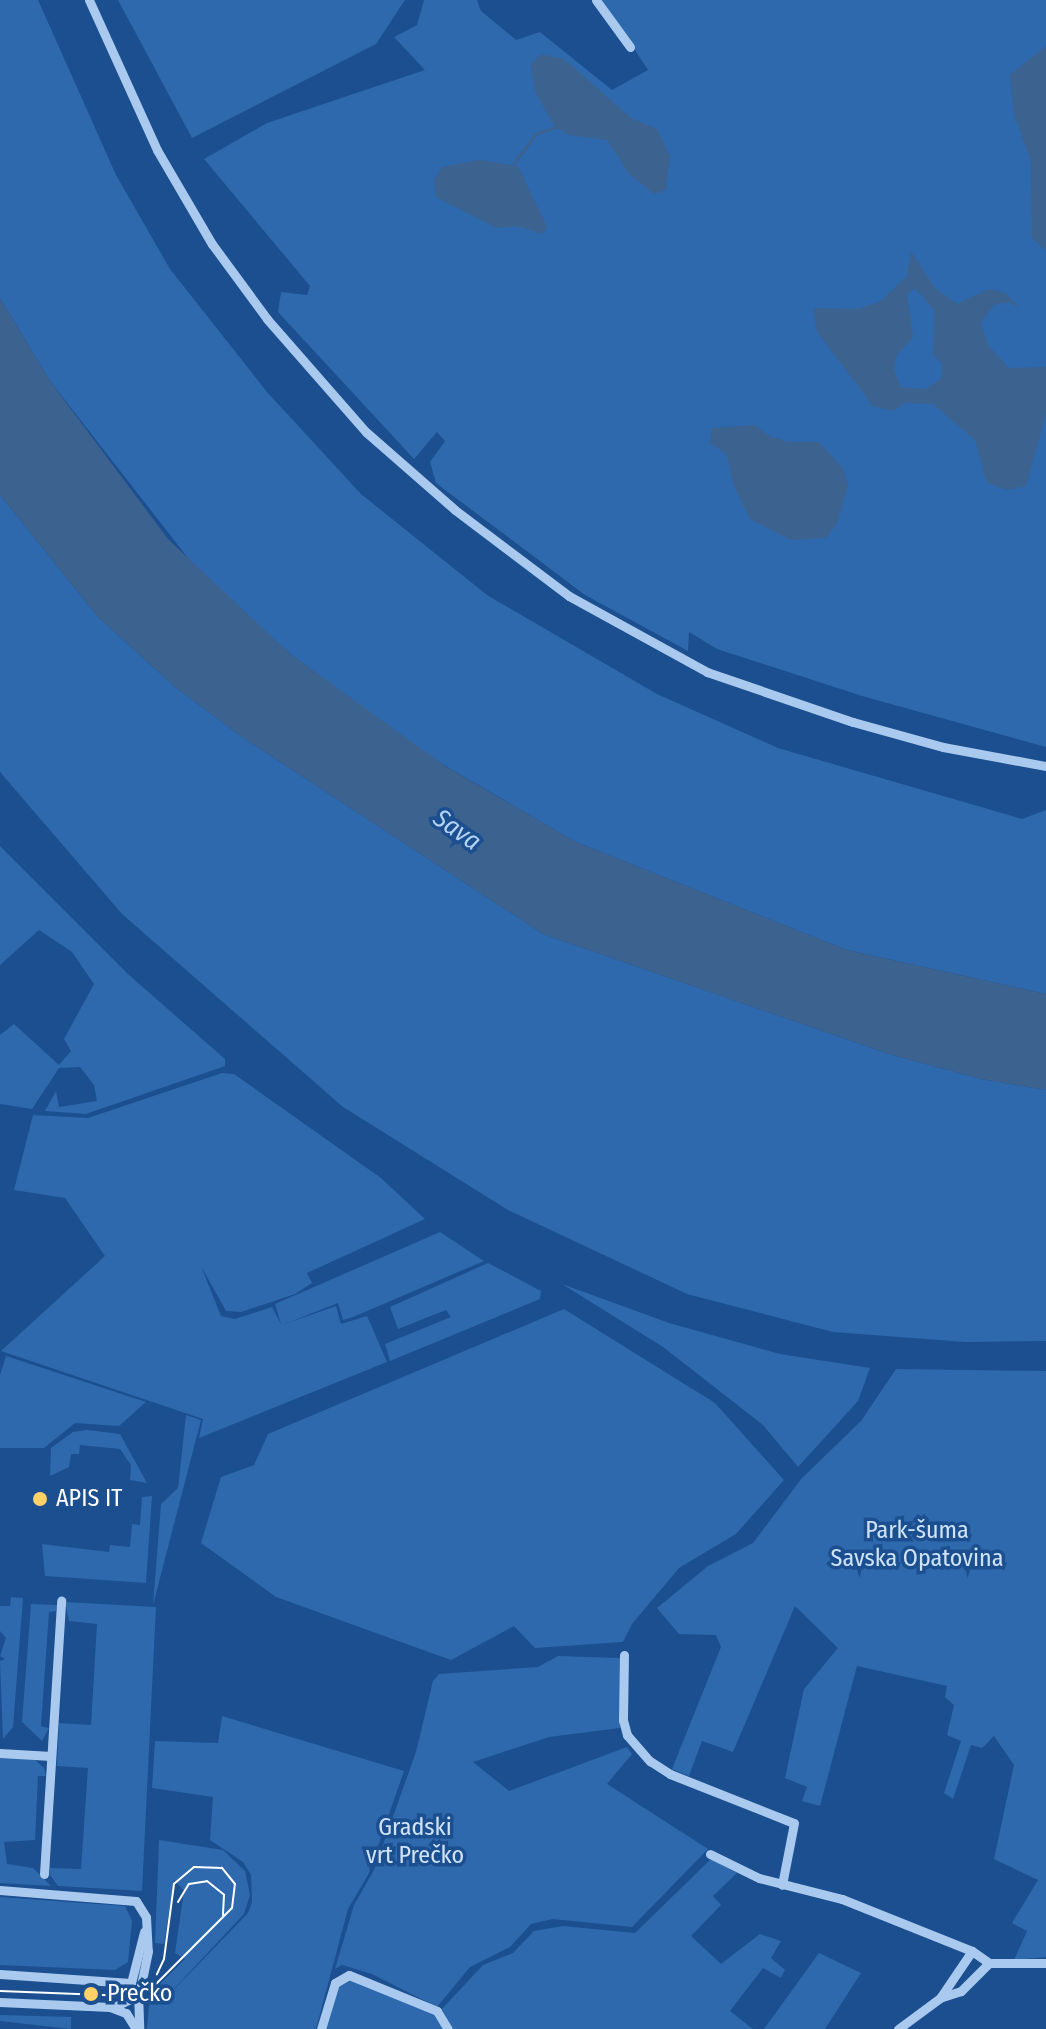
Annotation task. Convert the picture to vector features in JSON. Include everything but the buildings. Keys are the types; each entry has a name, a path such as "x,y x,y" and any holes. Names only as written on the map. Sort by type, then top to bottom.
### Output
{"street":[{"path":"89,0 157,150 221,256 267,319 366,432 455,510 569,596 707,672 913,739 1046,766"},
{"path":"596,0 630,47"},
{"path":"44,1874 61,1601"},
{"path":"624,1655 623,1720 627,1735 650,1761 670,1774 794,1823 782,1885"},
{"path":"0,1753 51,1756"},
{"path":"710,1854 782,1885 893,1916 972,1951 989,1963 1046,1963"},
{"path":"0,1890 128,1897 140,1904 146,1923 146,1974 139,1995 137,2029"},
{"path":"139,1995 131,1983 146,1923"},
{"path":"940,1998 972,1951"},
{"path":"898,2029 940,1998 961,1991 989,1963"},
{"path":"0,1974 131,1983"},
{"path":"321,2029 337,1979 357,1977 437,2011 448,2029"},
{"path":"110,2007 139,1995"},
{"path":"0,2002 110,2007 126,2013 137,2029"}],"green space":[{"path":"0,0 38,0 116,175 170,269 267,392 361,494 487,595 657,694 778,748 1022,819 1046,810 1046,994 847,950 576,842 430,757 289,653 195,567 50,381 0,298"},
{"path":"118,0 405,0 376,44 192,138"},
{"path":"424,0 477,0 481,11 516,40 540,32 612,90 648,70 602,0 1046,0 1046,747 862,696 717,649 689,632 688,651 585,595 436,483 430,462 445,441 437,432 414,459 278,312 281,292 307,295 310,286 204,159 267,123 425,70 394,37 417,25"},
{"path":"0,495 98,617 175,687 242,737 543,934 889,1054 981,1079 1046,1090 1046,1341 965,1342 833,1332 687,1294 508,1210 343,1107 122,914 0,772"},
{"path":"0,846 129,975 225,1059 225,1066 86,1114 45,1111 56,1091 59,1107 97,1101 94,1085 80,1067 59,1068 32,1109 0,1104 0,1035 14,1024 59,1065 71,1051 64,1039 94,984 72,952 39,930 0,965"},
{"path":"222,1073 234,1074 381,1178 425,1219 307,1273 312,1283 295,1294 241,1312 226,1311 201,1266 221,1316 235,1319 272,1307 281,1324 275,1304 440,1232 484,1261 353,1317 343,1320 338,1303 282,1325 336,1306 341,1324 367,1316 387,1362 199,1438 203,1419 1,1351 105,1256 65,1198 14,1190 33,1115 88,1118"},
{"path":"488,1263 541,1291 540,1299 390,1361 385,1344 451,1317 446,1310 398,1329 390,1307"},
{"path":"562,1284 669,1323 780,1354 870,1368 858,1401 798,1467 763,1425 663,1347"},
{"path":"564,1309 715,1403 784,1480 736,1534 679,1568 632,1624 623,1642 535,1648 514,1626 451,1660 276,1597 201,1543 221,1477 254,1465 268,1434"},
{"path":"6,1356 146,1402 119,1426 75,1423 44,1448 0,1448 0,1375"},
{"name":"Park-šuma Savska Opatovina","path":"896,1369 1046,1371 1046,1957 1014,1960 1027,1931 1012,1923 1038,1880 994,1859 1014,1765 994,1736 982,1748 971,1745 953,1799 944,1793 961,1741 947,1735 954,1705 945,1697 947,1686 857,1666 820,1806 802,1801 807,1787 785,1778 804,1689 838,1648 795,1606 733,1752 702,1741 689,1776 672,1769 721,1647 716,1635 679,1634 657,1608 708,1566 753,1543 802,1478 861,1421"},
{"path":"186,1415 201,1420 153,1605 161,1504 178,1488"},
{"path":"87,1430 120,1434 147,1483 130,1480 131,1465 120,1449 80,1445 79,1454 71,1454 69,1467 50,1476 51,1448 73,1432"},
{"path":"152,1496 146,1583 45,1576 42,1544 109,1552 110,1545 130,1547 132,1524 140,1525 142,1497"},
{"path":"11,1597 23,1598 13,1727 3,1739 0,1661 5,1659 0,1656 6,1638 0,1631 0,1606 10,1606"},
{"path":"65,1602 156,1607 142,1891 58,1886 50,1875 50,1868 81,1869 88,1768 57,1766 59,1723 91,1725 97,1624 69,1621"},
{"path":"31,1604 57,1605 56,1611 49,1612 41,1726 49,1728 42,1741 22,1722"},
{"name":"Gradski vrt Prečko","path":"558,1656 620,1658 620,1728 549,1737 473,1762 509,1791 627,1747 632,1754 607,1784 708,1849 632,1927 553,1919 531,1924 510,1947 470,1967 437,2007 372,1974 342,1965 335,1969 354,1905 374,1870 416,1752 433,1681 439,1674 538,1667"},
{"path":"222,1716 404,1771 368,1875 348,1909 316,2029 147,2029 150,1994 185,1959 175,1953 184,1891 174,1880 164,1944 155,1943 159,1840 223,1850 245,1871 250,1895 244,1914 157,2007 248,1913 252,1902 251,1875 243,1862 210,1840 213,1797 152,1788 155,1741 218,1743"},
{"path":"0,1757 35,1760 44,1768 46,1776 38,1776 35,1840 4,1842 7,1864 33,1868 51,1886 0,1883"},
{"path":"711,1859 737,1873 713,1896 721,1905 691,1936 721,1964 760,1934 781,1941 771,1958 785,1970 781,1978 763,1968 730,2011 753,2029 453,2029 442,2009 483,1965 513,1953 534,1931 563,1926 635,1933"},
{"path":"0,1897 125,1906 132,1921 128,1962 115,1970 0,1965"},
{"path":"819,1953 861,1973 825,2029 764,2029"},
{"path":"345,1978 438,2014 445,2029 323,2029 335,1989"},
{"path":"0,2015 71,2017 71,2029 0,2021"}],"water":[{"path":"1046,46 1046,251 1032,238 1031,161 1014,115 1010,75"},
{"path":"541,54 564,59 631,118 657,129 670,156 666,190 654,194 629,174 607,140 569,135 555,127 535,92 531,64"},
{"path":"479,160 518,166 547,227 543,234 517,226 497,228 436,197 434,181 442,167"},
{"path":"911,251 935,288 957,304 988,289 1005,293 1020,308 1009,302 994,305 981,323 988,345 1009,368 1046,367 1046,414 1026,486 1007,490 987,483 975,440 933,404 905,403 893,411 873,406 817,332 813,308 858,309 881,301 907,276","holes":["915,288 934,310 933,355 942,364 941,379 925,389 901,387 894,370 897,355 913,337 907,294"]},
{"name":"Sava","path":"0,298 50,381 168,539 289,653 445,766 576,842 847,950 1046,994 1046,1090 981,1079 889,1054 543,934 242,737 175,687 98,617 0,495"},
{"path":"756,425 767,435 790,442 819,442 843,468 848,485 837,524 826,538 791,540 750,519 733,484 727,455 710,443 712,428"}],"waterway":[{"path":"514,163 537,133 555,127"}],"tram line":[{"path":"0,1991 129,1996 149,1991 232,1908 235,1884 222,1868 194,1867 174,1884 164,1959 157,1974"},
{"path":"178,1902 189,1884 207,1881 224,1895 223,1915"}],"place":[{"name":"APIS IT","path":"40,1499"},
{"name":"Prečko","path":"91,1994"}]}
